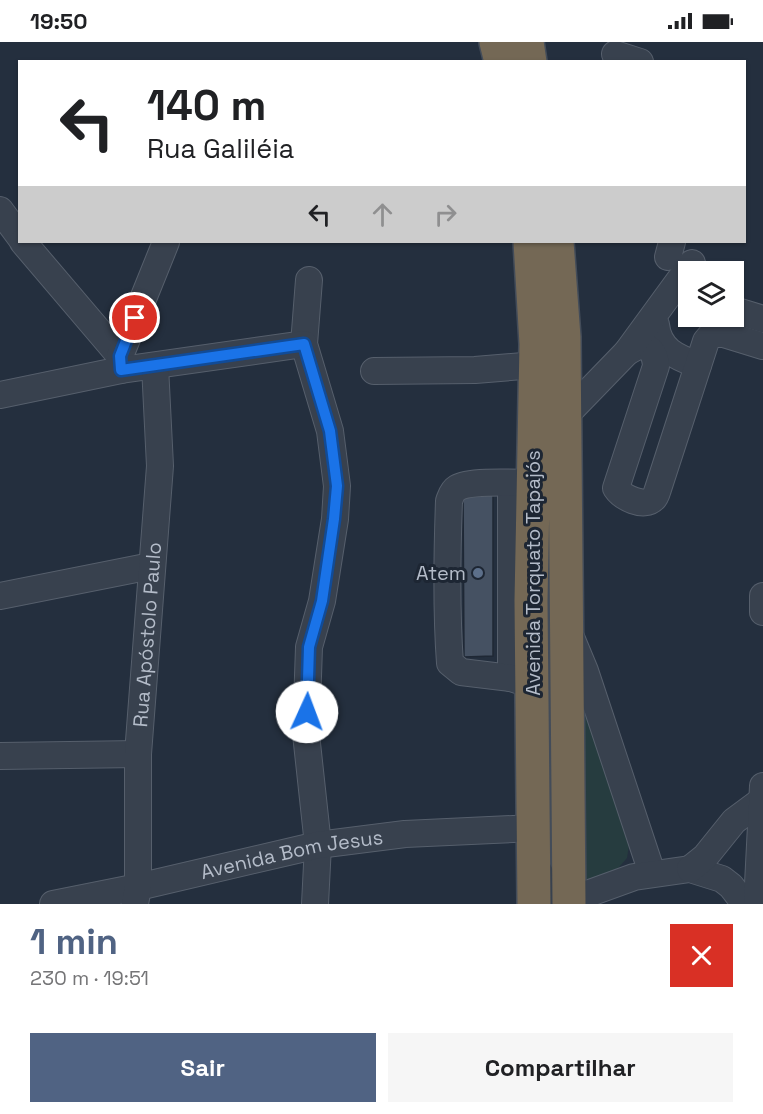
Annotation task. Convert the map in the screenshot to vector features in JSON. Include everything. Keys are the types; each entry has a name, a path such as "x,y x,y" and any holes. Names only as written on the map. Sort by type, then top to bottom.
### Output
{"highway":[{"name":"Avenida Torquato Tapajós","path":"530,243 536,365 523,483 531,601 522,681 534,828 534,904"},
{"name":"Avenida Torquato Tapajós","path":"557,243 564,337 569,901"}],"street":[{"path":"615,54 634,60"},
{"path":"0,210 18,234"},
{"path":"24,243 120,363"},
{"path":"120,363 166,243"},
{"path":"678,254 673,301 656,323 660,341 675,357 698,364"},
{"path":"309,280 304,344 330,431 337,486 332,541 322,601 309,647 306,734 318,845 315,904"},
{"path":"564,417 673,301"},
{"path":"744,313 763,319"},
{"path":"627,352 639,345 648,347 655,355 656,366 616,488 620,494 632,500 647,502 653,500 658,489 706,340 711,334 724,334 763,346"},
{"path":"0,395 120,363 155,366 304,344"},
{"path":"374,370 475,369 536,365"},
{"name":"Rua Apóstolo Paulo","path":"136,895 138,754 160,466 155,366"},
{"path":"522,681 461,672 450,663 446,616 446,574 449,501 452,493 458,487 484,483 523,483"},
{"path":"0,596 151,566"},
{"path":"763,596 763,612"},
{"path":"566,626 585,671 652,873"},
{"path":"0,756 138,754"},
{"path":"690,868 705,857 734,821 762,794"},
{"path":"757,904 762,794"},
{"name":"Avenida Bom Jesus","path":"53,904 136,895 318,845 405,834 534,828"},
{"path":"534,862 549,890 569,901 634,877 690,868 722,879 731,886 745,904"}],"green space":[{"path":"582,699 632,827 627,858 613,874 589,884 578,883"}],"building":[{"name":"Atem","path":"463,490 493,490 493,656 464,657"}],"place":[{"name":"Atem","path":"478,573"}],"route":[{"path":"135,318 120,356 121,370 304,344 330,431 337,486 322,601 309,647 307,712"}]}
